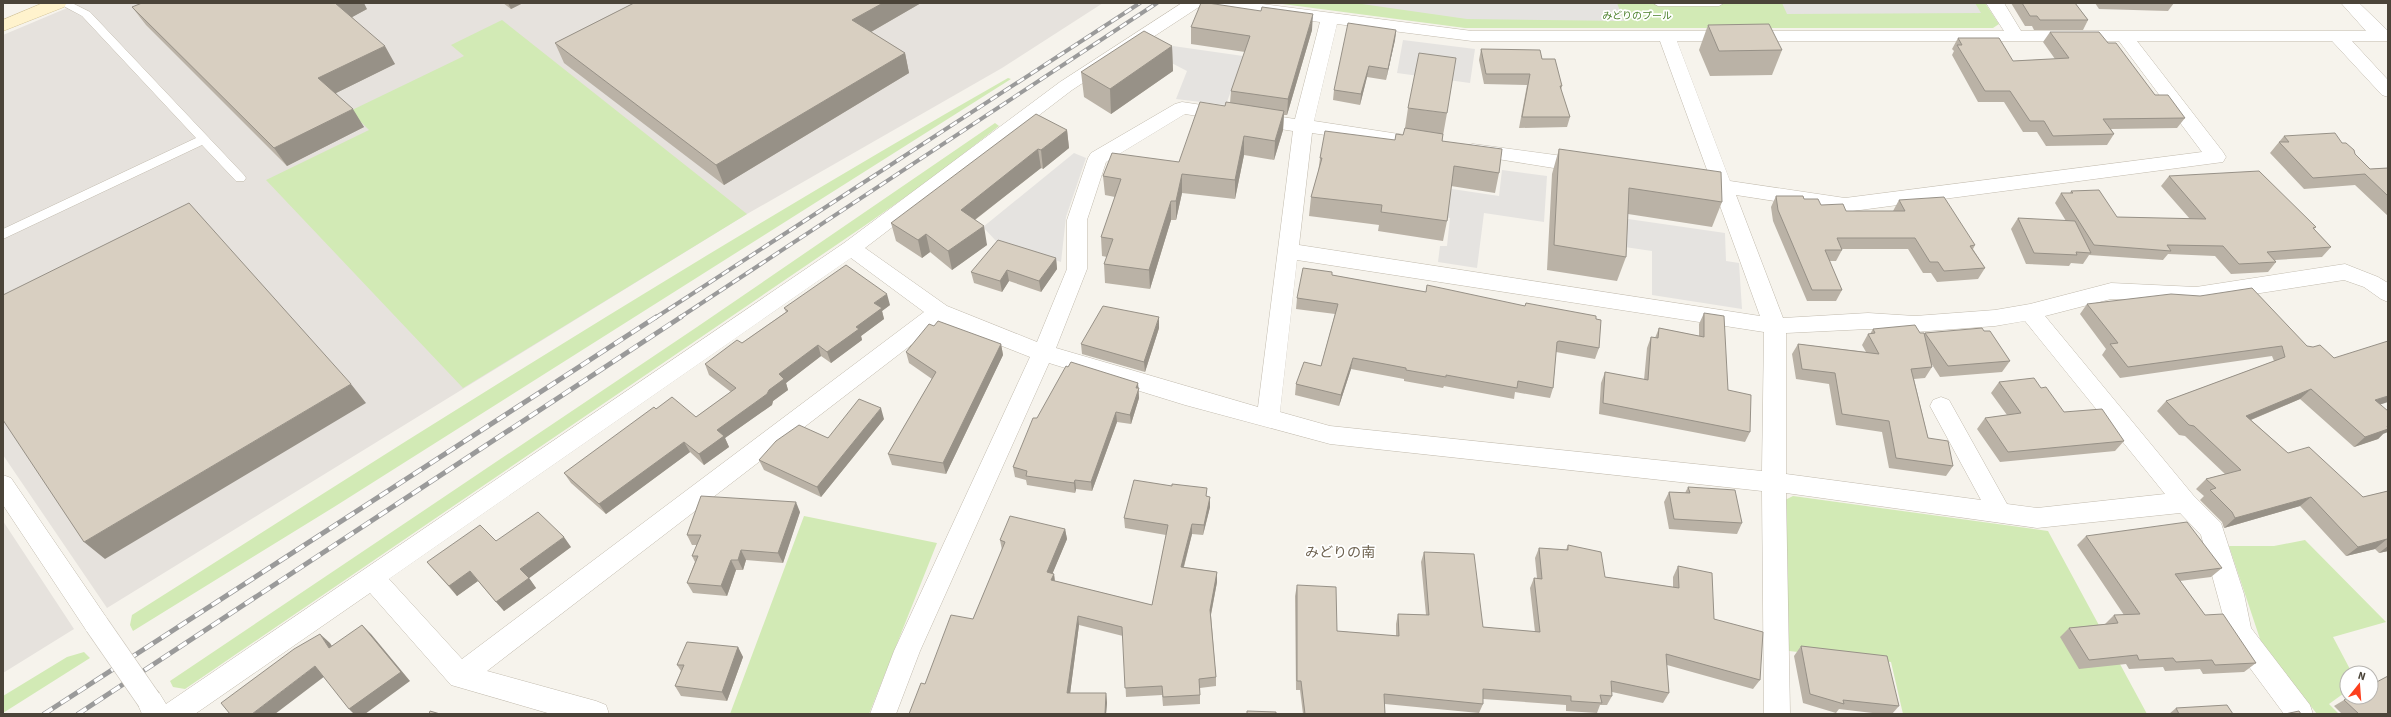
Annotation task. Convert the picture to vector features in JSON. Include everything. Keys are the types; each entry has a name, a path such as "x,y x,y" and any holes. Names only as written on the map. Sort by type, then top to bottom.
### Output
{"street":[{"path":"3,26 58,3"},
{"path":"173,714 851,248 1066,86 1183,9 1196,3"},
{"path":"1214,3 1472,36 2385,36"},
{"path":"1995,3 2015,35"},
{"path":"2350,3 2385,36"},
{"path":"1268,419 1302,126 1330,17"},
{"path":"1666,35 1776,326 1774,482 1777,714"},
{"path":"1676,179 1845,205 2216,157 2123,35"},
{"path":"2337,36 2388,91"},
{"path":"883,714 908,651 1043,353 1077,269 1077,220 1098,158 1182,108 1606,169"},
{"path":"851,248 939,312 1043,353 1268,419 1330,435 1774,482 2037,518 2185,502"},
{"path":"1288,250 1776,326 1868,321 1915,324 2030,312 2111,290 2196,295 2345,272 2371,282 2388,294"},
{"path":"460,676 939,312"},
{"path":"2030,312 2185,502 2212,530 2239,633 2300,714"},
{"path":"1941,406 2000,513"},
{"path":"3,485 153,707"},
{"path":"372,578 460,676 596,714"}],"lane":[{"path":"63,3 86,14 240,178"},
{"path":"1658,3 1677,5 1719,3"},
{"path":"3,234 203,140"}],"shaded area":[{"path":"79,3 1103,3 1002,68 747,214 107,608 3,455 3,35"},
{"path":"1355,3 1617,3 1624,21 1467,19"},
{"path":"1782,3 1975,3 1981,13 1787,14"},
{"path":"1403,40 1475,49 1470,83 1397,73"},
{"path":"1173,46 1243,56 1226,105 1176,99 1187,71 1156,55"},
{"path":"1074,153 1086,158 1066,217 1061,262 996,241 983,227"},
{"path":"1502,170 1547,176 1544,222 1484,213 1477,268 1438,262 1440,246 1447,246 1450,218 1380,208 1385,179 1499,196"},
{"path":"1552,208 1725,233 1726,261 1739,263 1742,309 1652,295 1652,251 1550,236"},
{"path":"3,521 74,629 3,673"}],"green space":[{"name":"みどりのプール","path":"1275,3 1985,3 1999,24 1993,28 1465,28"},
{"path":"502,20 747,214 463,388 266,180 369,130 350,111 464,56 451,45"},
{"path":"1008,78 1011,79 334,507 133,631 130,625 132,615 349,477 676,274 897,142"},
{"path":"995,123 999,126 934,177 867,224 185,689 173,687 170,681 697,327"},
{"path":"1793,496 2048,531 2147,714 1903,714 1891,662 1789,651 1781,502"},
{"path":"804,516 937,543 869,714 730,714"},
{"path":"2305,540 2386,622 2333,637 2348,665 2339,665 2339,697 2329,704 2339,714 2317,714 2262,645 2229,546 2274,546"},
{"path":"84,652 90,658 3,713 3,696 67,657"}],"building":[{"path":"142,3 335,3 385,46 318,78 353,109 274,148 132,7"},
{"path":"634,3 883,3 852,20 905,53 716,165 555,43"},
{"path":"1201,3 1261,11 1262,7 1313,14 1288,99 1231,91 1250,36 1191,27"},
{"path":"2022,3 2075,3 2088,20 2040,20 2037,16 2030,16"},
{"path":"1348,23 1396,30 1388,69 1369,66 1361,94 1334,90"},
{"path":"1769,24 1782,50 1719,51 1708,25"},
{"path":"1144,31 1172,46 1110,89 1081,72"},
{"path":"2050,32 2099,32 2108,43 2116,43 2155,95 2168,95 2185,118 2103,119 2114,134 2053,136 2044,121 2030,121 2010,91 1985,91 1957,45 1962,45 1958,38 1999,38 2013,61 2069,58"},
{"path":"1481,49 1540,50 1542,59 1555,59 1562,86 1560,86 1570,117 1522,117 1530,74 1486,74"},
{"path":"1419,53 1456,58 1447,113 1408,108"},
{"path":"1200,102 1225,106 1226,102 1284,111 1275,141 1244,136 1235,180 1182,174 1176,201 1171,201 1149,270 1104,264 1113,239 1101,237 1121,179 1103,176 1112,153 1179,162"},
{"path":"1036,114 1067,130 1041,150 1038,149 961,210 984,226 948,251 926,234 918,240 891,223"},
{"path":"1405,128 1443,134 1442,141 1502,149 1499,173 1454,166 1447,221 1381,212 1382,205 1311,197 1322,158 1320,158 1325,131 1395,140 1396,134 1403,135"},
{"path":"2335,133 2342,143 2346,143 2354,150 2355,154 2370,169 2388,168 2388,196 2365,174 2313,178 2279,142 2289,142 2284,136"},
{"path":"1559,149 1721,172 1722,202 1629,188 1626,257 1554,245"},
{"path":"2259,171 2316,227 2313,228 2331,247 2267,252 2276,262 2239,264 2223,246 2167,245 2171,251 2094,245 2061,193 2073,193 2071,191 2099,190 2117,217 2206,219 2169,176"},
{"path":"1776,196 1803,196 1804,199 1818,199 1821,205 1843,204 1846,211 1905,211 1899,200 1944,197 1975,245 1970,246 1985,268 1944,271 1938,262 1930,262 1915,238 1837,238 1842,250 1825,250 1842,290 1812,290 1778,210"},
{"path":"189,203 351,384 84,542 3,420 3,295"},
{"path":"2018,218 2075,221 2091,253 2076,252 2077,255 2034,253"},
{"path":"998,240 1056,258 1039,281 1007,270 1000,281 971,272"},
{"path":"846,265 887,294 874,303 882,308 856,327 859,329 827,352 818,345 779,374 784,379 769,390 767,394 717,430 724,436 699,454 684,442 599,504 564,473 654,407 656,409 672,397 696,417 736,388 705,364 737,340 742,343 788,311 784,308"},
{"path":"1303,268 1332,272 1332,275 1426,292 1427,285 1525,306 1526,303 1596,316 1596,319 1601,320 1599,348 1559,341 1557,342 1553,388 1518,381 1517,388 1446,375 1446,377 1406,370 1406,368 1353,358 1341,395 1296,384 1304,362 1321,366 1338,304 1297,298"},
{"path":"2252,288 2307,346 2313,347 2320,345 2334,358 2388,341 2388,396 2375,400 2388,411 2388,429 2365,437 2311,389 2246,416 2288,453 2309,447 2363,497 2388,491 2388,540 2387,539 2358,547 2311,497 2235,518 2232,512 2210,490 2216,488 2206,479 2241,470 2194,426 2189,425 2166,401 2285,357 2282,346 2128,367 2110,344 2118,343 2087,304 2171,294 2200,296"},
{"path":"1103,306 1159,317 1144,362 1081,344"},
{"path":"1704,313 1724,316 1728,390 1751,395 1750,432 1603,403 1605,372 1648,380 1651,337 1658,338 1659,328 1704,337"},
{"path":"938,321 1001,344 943,463 888,454 936,372 906,352 929,324 934,326"},
{"path":"1915,325 1920,333 1924,333 1932,367 1911,369 1928,438 1948,441 1953,466 1896,458 1889,421 1842,414 1835,373 1802,369 1798,344 1879,354 1868,334 1875,333 1873,329"},
{"path":"1982,328 1984,331 1990,331 2010,361 1948,366 1925,333"},
{"path":"1071,362 1138,383 1136,388 1139,388 1130,415 1116,412 1091,482 1075,480 1074,483 1026,476 1027,471 1013,467 1033,418 1037,418 1066,366 1068,367"},
{"path":"2034,378 2041,388 2046,387 2064,412 2102,409 2124,441 2008,452 1985,418 2021,413 1999,382"},
{"path":"859,399 881,408 817,487 759,460 776,441 799,425 828,438"},
{"path":"1134,480 1172,486 1172,484 1207,488 1206,496 1210,497 1204,525 1192,524 1181,567 1217,572 1210,610 1216,677 1199,679 1200,695 1163,697 1162,686 1125,688 1122,627 1078,616 1067,693 1106,693 1105,714 909,714 921,683 925,684 951,615 973,619 1005,542 1000,540 1010,516 1065,529 1047,572 1054,574 1051,580 1152,605 1168,525 1124,518"},
{"path":"1688,487 1735,490 1742,523 1674,519 1669,492 1690,493"},
{"path":"701,496 796,502 778,553 741,550 738,560 731,560 721,586 687,583 698,556 692,556 701,535 687,535"},
{"path":"538,512 564,537 520,569 529,578 496,602 470,571 449,586 427,562 480,525 496,541"},
{"path":"2187,522 2222,568 2175,574 2205,615 2223,614 2256,663 2215,665 2212,660 2176,662 2173,658 2139,660 2137,655 2089,660 2069,628 2118,623 2114,615 2140,614 2086,536"},
{"path":"1568,545 1601,552 1605,577 1679,588 1678,566 1712,573 1714,619 1763,632 1760,680 1666,654 1669,693 1611,681 1612,696 1600,695 1602,703 1571,701 1571,696 1483,689 1483,704 1384,694 1385,714 1305,714 1301,681 1297,681 1297,585 1336,587 1337,631 1399,636 1398,614 1429,615 1424,552 1474,554 1483,627 1540,632 1534,578 1542,579 1539,548 1568,550"},
{"path":"362,625 401,672 349,709 315,666 252,714 230,714 221,703 294,649 320,634 329,648"},
{"path":"687,642 738,647 722,692 675,686 684,665 677,665"},
{"path":"1801,646 1887,656 1899,706 1843,700 1844,704 1810,694"},
{"path":"2388,676 2388,714 2359,714 2349,705 2379,705 2379,681"},
{"path":"2227,705 2233,714 2179,714 2176,708"},
{"path":"430,711 440,714 429,714"},
{"path":"1247,711 1276,712 1276,714 1247,714"},
{"path":"2299,711 2301,714 2285,714"}],"railway":[{"path":"655,318 1140,3"},
{"path":"679,318 1157,3"},
{"path":"44,714 656,317"},
{"path":"78,714 681,317"}],"district":[{"name":"みどりの南","path":"1340,552"}]}
